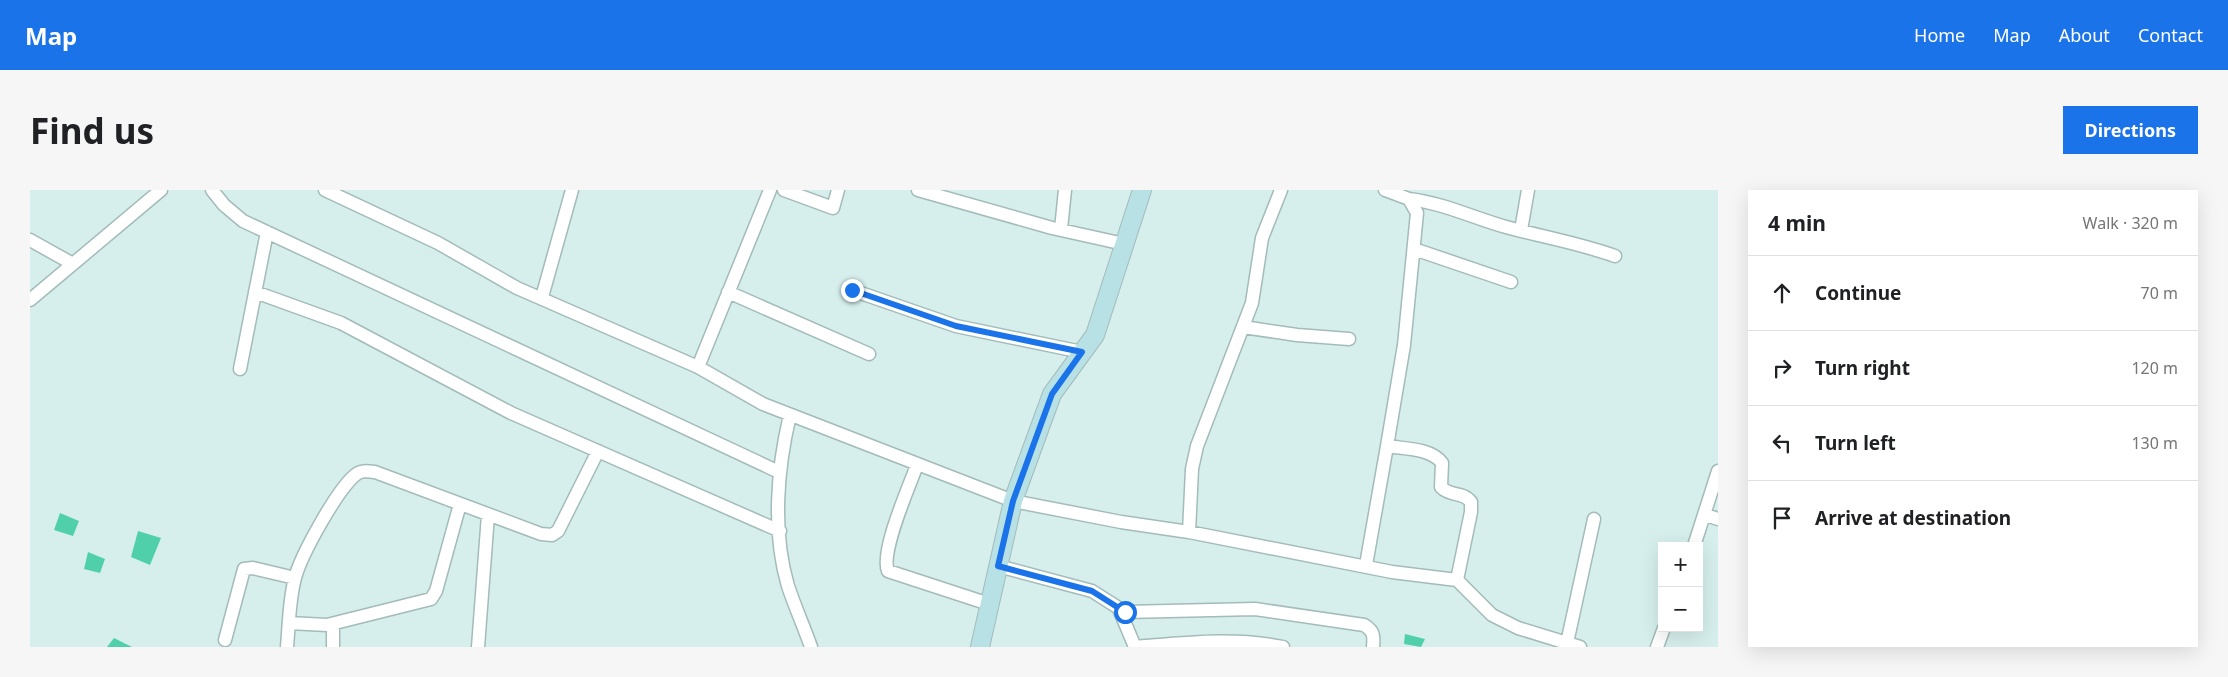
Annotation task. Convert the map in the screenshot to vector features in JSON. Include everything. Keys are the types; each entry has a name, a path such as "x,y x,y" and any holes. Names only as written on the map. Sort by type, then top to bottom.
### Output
{"street":[{"path":"30,300 161,190"},
{"path":"212,190 224,204 244,221 780,472"},
{"path":"325,190 438,243 517,288 542,297 698,367 763,404 1013,501 1121,522 1190,532 1366,565 1392,572 1457,580 1478,604 1492,615 1518,628 1580,647"},
{"path":"542,297 572,190"},
{"path":"698,367 770,190"},
{"path":"784,190 833,208 838,190"},
{"path":"918,190 1061,230 1124,244"},
{"path":"1061,230 1065,190"},
{"path":"980,647 1013,501 1052,394 1095,335 1142,190"},
{"path":"1190,532 1192,469 1197,446 1252,303 1262,238 1281,190"},
{"path":"1385,190 1409,199 1430,202 1521,230 1567,240 1615,256"},
{"path":"1521,230 1528,190"},
{"path":"1366,565 1404,345 1417,213 1409,199"},
{"path":"240,369 267,232"},
{"path":"30,240 73,264"},
{"path":"1414,249 1511,282"},
{"path":"852,290 956,326 1082,352"},
{"path":"255,292 341,323 511,413 780,531"},
{"path":"728,292 869,354"},
{"path":"1243,327 1297,335 1349,339"},
{"path":"790,415 780,472 780,531 788,586 811,647"},
{"path":"1387,446 1437,456 1442,462 1441,488 1448,492 1462,494 1471,502 1471,512 1457,580"},
{"path":"287,647 295,578 306,550 344,488 355,475 364,471 375,472 541,534 552,535 558,530 598,451"},
{"path":"917,465 888,546 885,564 888,571 989,604"},
{"path":"1696,542 1706,515 1718,471"},
{"path":"289,623 333,624 431,599 436,591 460,504"},
{"path":"478,647 488,515"},
{"path":"1706,515 1718,519"},
{"path":"1567,643 1594,519"},
{"path":"998,566 1092,591 1119,609 1142,613 1208,609 1255,609 1279,611 1364,625 1371,629 1374,634 1373,647"},
{"path":"225,640 244,569 253,568 295,578"},
{"path":"1119,609 1135,647 1216,641 1263,643 1283,647"},
{"path":"333,624 333,647"},
{"path":"1657,647 1663,632"}],"building":[{"path":"60,513 79,521 73,536 54,530"},
{"path":"138,531 161,538 150,565 131,557"},
{"path":"88,552 105,559 100,573 84,569"},
{"path":"1405,634 1425,639 1421,647 1404,644"},
{"path":"114,638 132,647 107,647"}],"route":[{"path":"852,290 956,326 1082,352 1052,394 1013,501 998,566 1092,591 1125,612"}]}
